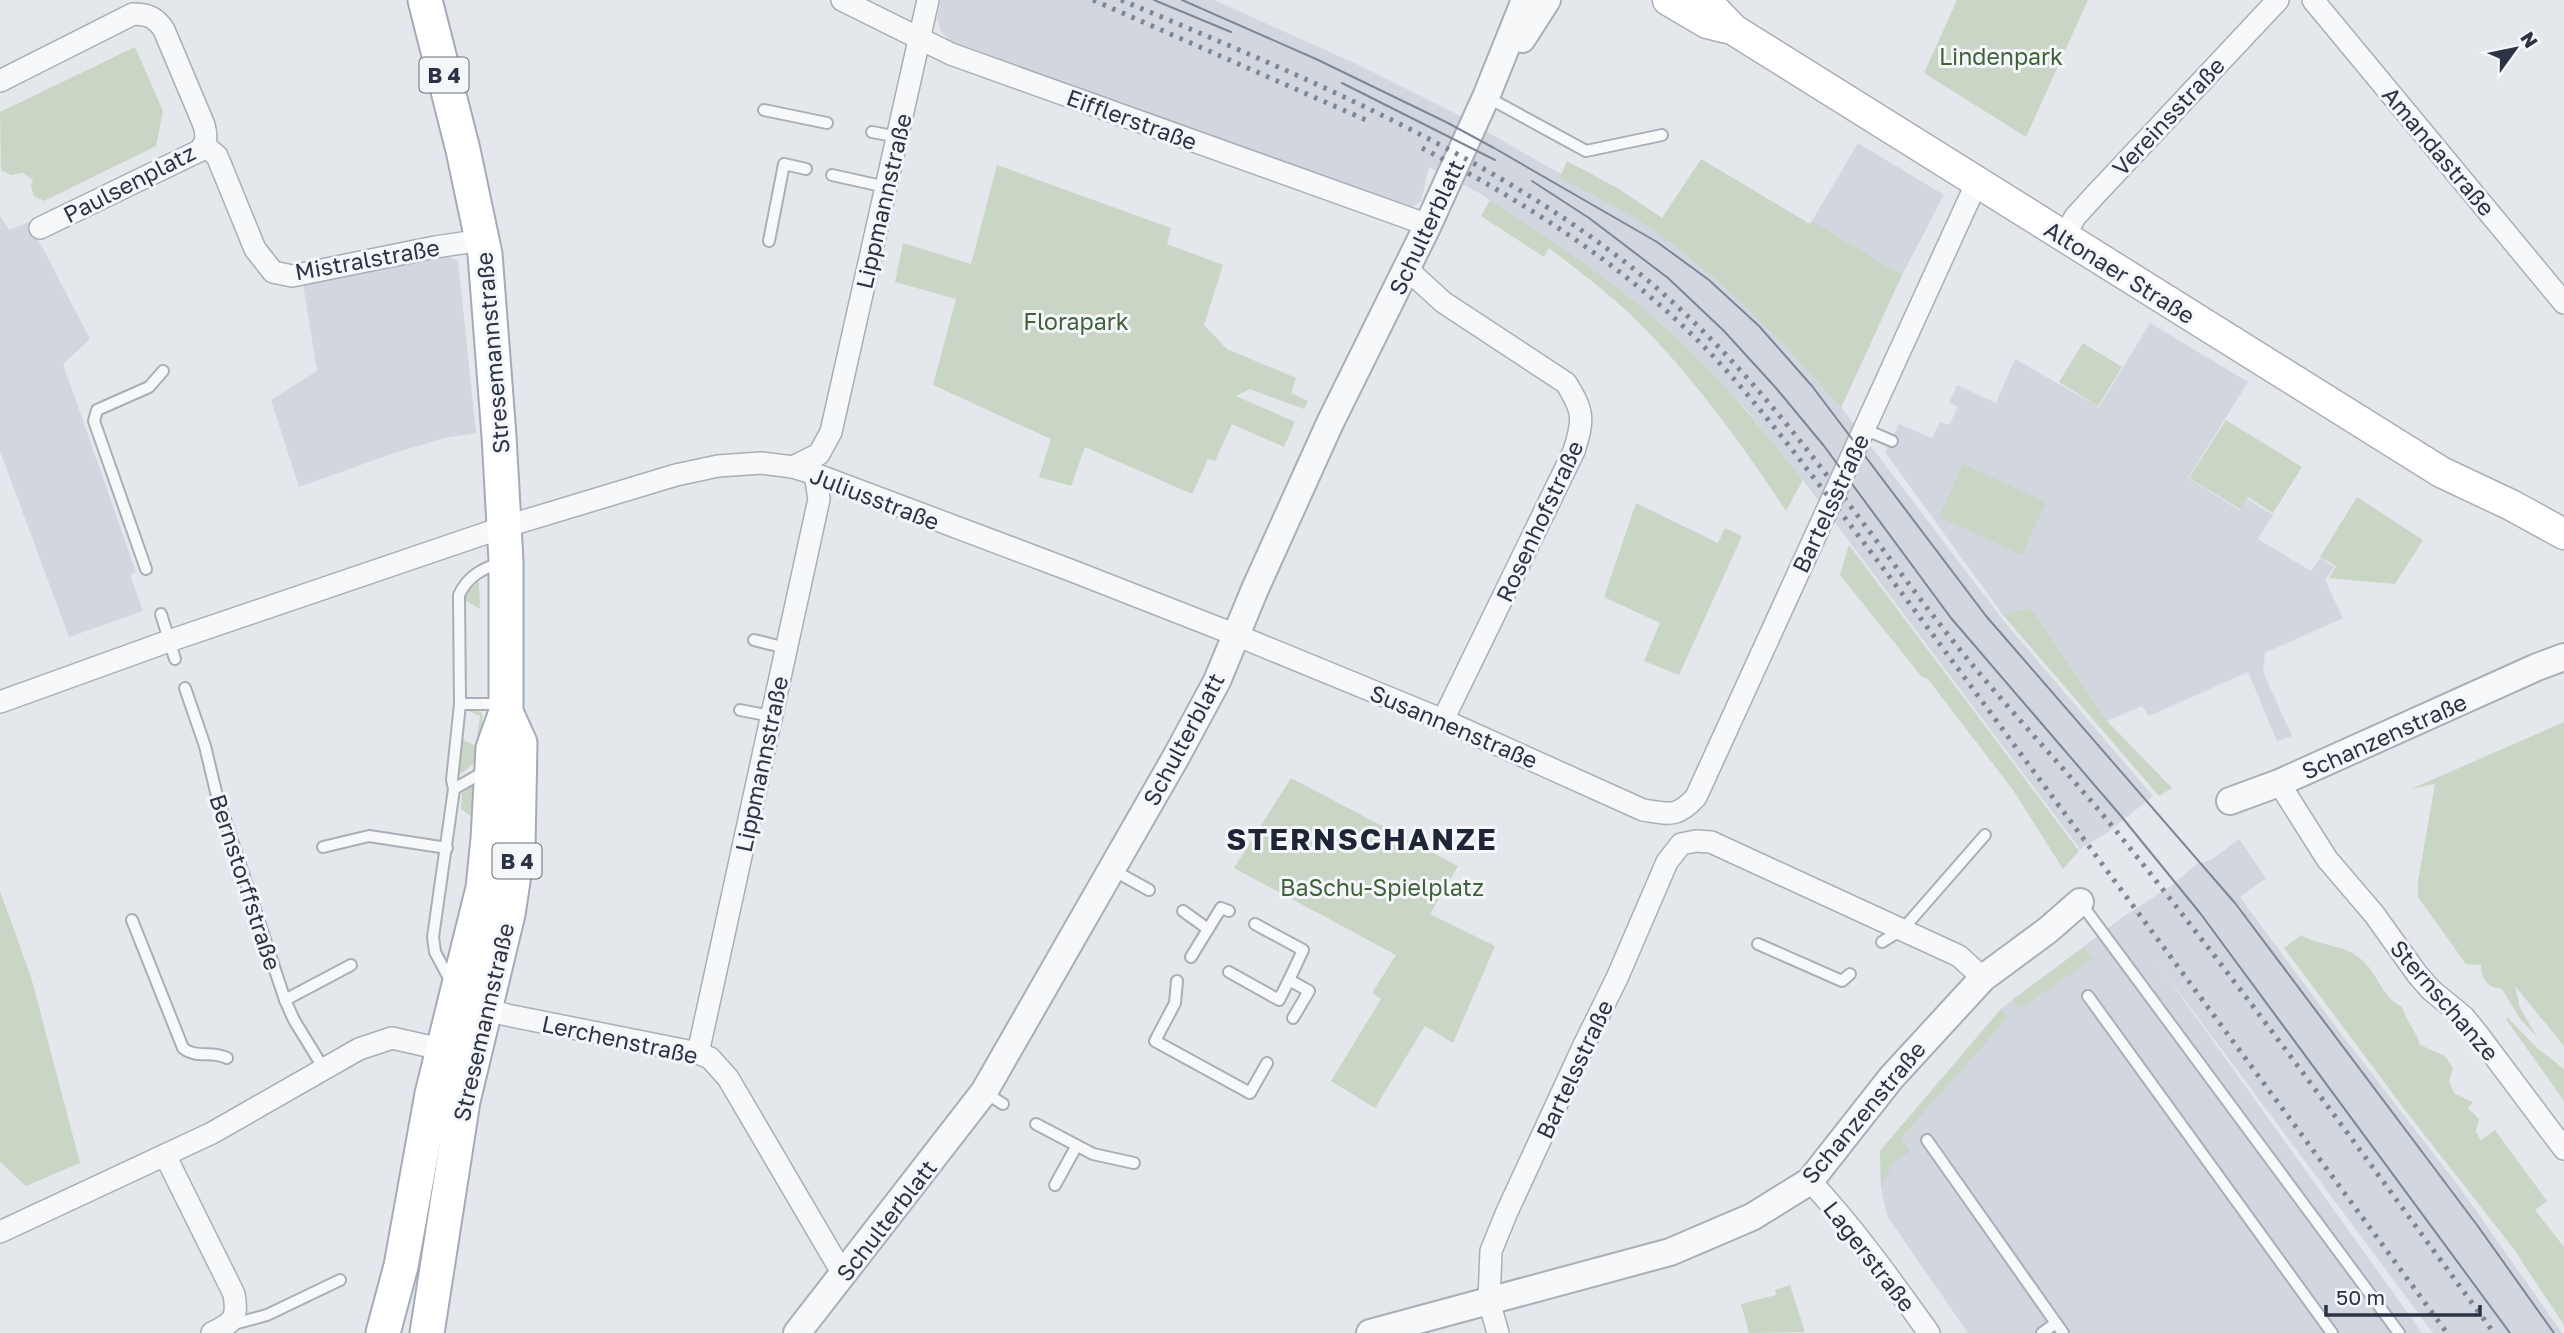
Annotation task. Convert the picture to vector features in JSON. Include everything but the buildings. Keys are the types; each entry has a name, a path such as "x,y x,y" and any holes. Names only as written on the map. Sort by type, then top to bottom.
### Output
{"main road":[{"name":"Stresemannstraße","path":"425,0 483,240 495,371 506,561 506,708 493,748 483,888 459,985 458,1053 450,1171 428,1333"},
{"name":"Altonaer Straße","path":"1668,0 1707,23 1734,30"},
{"name":"Altonaer Straße","path":"1705,0 1734,30 2441,472 2564,534"},
{"name":"Altonaer Straße","path":"2511,505 2564,520"},
{"name":"Stresemannstraße","path":"383,1333 401,1266 432,1094 485,1009 508,914 518,848 520,743 506,708"},
{"name":"Stresemannstraße","path":"401,1266 407,1333"}],"street":[{"name":"Eifflerstraße","path":"842,0 951,54 1428,225"},
{"name":"Lippmannstraße","path":"793,467 819,454 831,432 928,0"},
{"name":"Schulterblatt","path":"797,1333 843,1274 994,1098 1111,869 1217,681 1330,423 1407,269 1486,97 1525,0"},
{"name":"Schulterblatt","path":"1486,97 1547,0"},
{"name":"Vereinsstraße","path":"2064,237 2075,217 2088,202 2278,0"},
{"name":"Amandastraße","path":"2313,0 2564,303"},
{"name":"Paulsenplatz","path":"0,80 133,14 145,14 158,21 164,30 204,125 206,135 204,145 199,150 40,228"},
{"name":"Mistralstraße","path":"204,145 216,156 255,249 273,272 292,276 483,240"},
{"name":"Bartelsstraße","path":"1672,815 1686,808 1696,797 1977,182"},
{"name":"Rosenhofstraße","path":"1407,269 1443,302 1566,383 1578,403 1582,425 1574,452 1443,720"},
{"name":"Juliusstraße","path":"504,527 676,475 718,466 761,463 793,467 1236,635"},
{"name":"Lippmannstraße","path":"698,1053 819,499 815,474"},
{"path":"0,702 172,650 504,527"},
{"name":"Susannenstraße","path":"1236,635 1443,720 1643,810 1672,815"},
{"name":"Schanzenstraße","path":"2537,667 2564,646"},
{"name":"Schanzenstraße","path":"2230,801 2564,657"},
{"name":"Sternschanze","path":"2279,782 2327,859 2374,914 2417,974 2431,990 2464,1017 2564,1149"},
{"name":"Bartelsstraße","path":"1499,1333 1489,1301 1491,1251 1617,978 1667,862 1681,844 1711,842 1754,864 1903,929"},
{"name":"Schanzenstraße","path":"1370,1333 1692,1244 1752,1217 1810,1181 1891,1078 1983,978 2048,930 2080,902"},
{"path":"1903,929 1959,956 1983,978"},
{"path":"459,985 485,1009"},
{"name":"Lerchenstraße","path":"485,1009 698,1053 710,1058 728,1078 843,1274"},
{"path":"0,1232 212,1133 359,1049 392,1038 458,1053"},
{"path":"165,1155 234,1294 236,1310 221,1329"},
{"name":"Lagerstraße","path":"1810,1181 1881,1264 1929,1333"}],"lane":[{"path":"1486,97 1586,151 1662,135"},
{"path":"764,110 827,123"},
{"path":"872,132 898,137"},
{"path":"769,241 785,164 806,169"},
{"path":"832,175 886,187"},
{"path":"146,569 94,421 97,410 149,387 163,371"},
{"path":"1864,429 1892,441"},
{"path":"459,985 438,959 433,943 454,789 452,780 460,704 460,595 467,582 481,569 506,561"},
{"path":"161,614 172,650"},
{"path":"754,640 786,648"},
{"name":"Bernstorffstraße","path":"185,688 205,746 216,792 285,1000 324,1069"},
{"path":"460,704 506,708"},
{"path":"740,709 771,716"},
{"path":"454,789 492,766"},
{"path":"1882,942 1903,929 1985,835"},
{"path":"323,847 369,836 447,848"},
{"path":"1111,869 1149,890"},
{"path":"2080,902 2399,1333"},
{"path":"1191,957 1221,908 1228,911"},
{"path":"1182,911 1209,929"},
{"path":"132,920 183,1048 191,1053 215,1054 227,1058"},
{"path":"1229,972 1279,1000 1303,950 1255,924"},
{"path":"1758,944 1842,981 1850,974"},
{"path":"285,1000 351,965"},
{"path":"1289,980 1309,990 1293,1018"},
{"path":"1177,981 1175,1003 1156,1041 1250,1093 1267,1063"},
{"path":"2088,996 2332,1333"},
{"path":"1036,1124 1076,1147 1109,1159 1134,1163"},
{"path":"1927,1140 2063,1333"},
{"path":"1055,1185 1076,1147"},
{"path":"221,1329 267,1315 340,1280"},
{"path":"2042,1333 2056,1323"}],"shaded area":[{"path":"941,0 1214,0 1361,66 1451,111 1651,226 1689,252 1756,309 1841,407 2007,625 2153,796 2108,832 2080,849 1803,480 1747,410 1660,322 1563,249 1481,194 1429,167 1421,201 1410,208 952,42 941,32 937,19"},
{"path":"1858,143 1944,195 1902,275 1812,221"},
{"path":"0,216 9,230 29,222 90,339 63,364 136,572 130,575 143,611 69,637 0,451"},
{"path":"448,256 458,261 476,433 445,438 394,453 299,487 271,400 317,371 303,284"},
{"path":"2150,323 2248,382 2188,478 2239,510 2247,499 2273,515 2258,539 2311,571 2320,558 2334,567 2325,580 2343,618 2265,653 2263,672 2292,736 2284,739 2277,741 2248,672 2149,716 2142,706 2107,721 2030,609 2003,615 1885,452 1899,424 1932,438 1940,422 1949,425 1958,407 1949,402 1957,385 1996,403 2015,359 2099,407"},
{"path":"2239,839 2266,878 2240,897 2463,1192 2562,1333 2433,1333 2155,960 2422,1333 1968,1333 1887,1216 1881,1187 1880,1151 2001,1009 2197,864 2211,860"}],"green space":[{"name":"Lindenpark","path":"1957,0 2088,0 2026,137 1924,73"},
{"path":"135,47 163,111 156,146 44,201 34,196 31,186 33,180 23,173 11,175 1,170 0,112"},
{"path":"1701,159 1902,275 1841,408 1775,336 1704,269 1641,222 1560,177 1567,161 1619,189 1662,218"},
{"name":"Florapark","path":"997,165 1171,228 1167,244 1223,265 1204,325 1227,349 1296,378 1291,393 1308,401 1304,409 1250,389 1236,396 1295,422 1284,447 1232,424 1215,461 1208,459 1192,494 1085,447 1071,486 1039,477 1051,439 933,385 956,299 895,282 903,243 971,264"},
{"path":"1490,200 1619,289 1679,340 1717,378 1803,480 1786,511 1721,418 1637,320 1549,248 1544,257 1481,216"},
{"path":"2083,343 2122,367 2098,406 2059,382"},
{"path":"2226,420 2302,467 2273,513 2248,497 2240,509 2189,478"},
{"path":"1963,464 2046,502 2022,555 1939,517"},
{"path":"2357,497 2423,540 2395,584 2329,578 2336,566 2320,557"},
{"path":"1636,503 1718,543 1725,528 1742,536 1679,675 1644,661 1660,623 1604,597"},
{"path":"1849,545 2079,851 2063,869 2013,790 1927,678 1922,677 1840,575"},
{"path":"479,581 480,609 465,600 465,594"},
{"path":"2030,608 2107,721 2172,788 2159,796 2003,615"},
{"path":"473,709 482,713 481,749 474,762 458,775 463,740 476,746 480,716 469,711"},
{"path":"2564,722 2564,1046 2515,986 2520,1008 2537,1037 2520,1019 2502,989 2486,982 2481,965 2466,964 2418,897 2418,881 2435,784 2411,789"},
{"name":"BaSchu-Spielplatz","path":"1291,778 1458,866 1430,914 1495,946 1453,1043 1425,1026 1375,1108 1331,1081 1381,999 1372,993 1396,955 1234,868"},
{"path":"480,781 476,820 461,809 462,793"},
{"path":"0,891 31,977 80,1163 26,1186 0,1162"},
{"path":"2301,935 2349,951 2363,961 2390,998 2402,1007 2420,1045 2445,1056 2453,1068 2449,1082 2455,1094 2473,1102 2468,1108 2479,1119 2476,1132 2481,1140 2495,1130 2547,1201 2535,1210 2564,1247 2564,1325 2513,1248 2405,1110 2284,948"},
{"path":"2084,947 2093,959 2019,1009 2012,1000"},
{"path":"2001,1009 2008,1017 1901,1138 1910,1151 1893,1163 1881,1187 1880,1151"},
{"path":"2506,1019 2536,1047 2564,1069 2564,1101"},
{"path":"1790,1285 1805,1332 1749,1333 1741,1304 1776,1295 1775,1290"}],"tram line":[{"path":"1154,0 1231,32"},
{"path":"1182,0 1316,59 1494,148 1657,242 1709,280 1759,326 1812,386 1986,616 2235,903 2477,1225 2554,1333"},
{"path":"1342,83 1495,160"},
{"path":"1532,181 1589,218 1668,278 1724,331 1776,388 1824,446 1951,618 2121,816 2200,913 2510,1333"}],"railway":[{"path":"1093,0 1366,120"},
{"path":"1121,0 1310,81 1435,142 1495,176 1553,211 1609,250 1662,292 1710,338 1796,436 1976,670 2097,808 2166,893 2494,1333"},
{"path":"1422,148 1491,186 1592,251 1684,327 1741,387 1907,600 2447,1333"}],"district":[{"name":"STERNSCHANZE","path":"1362,839"}]}
